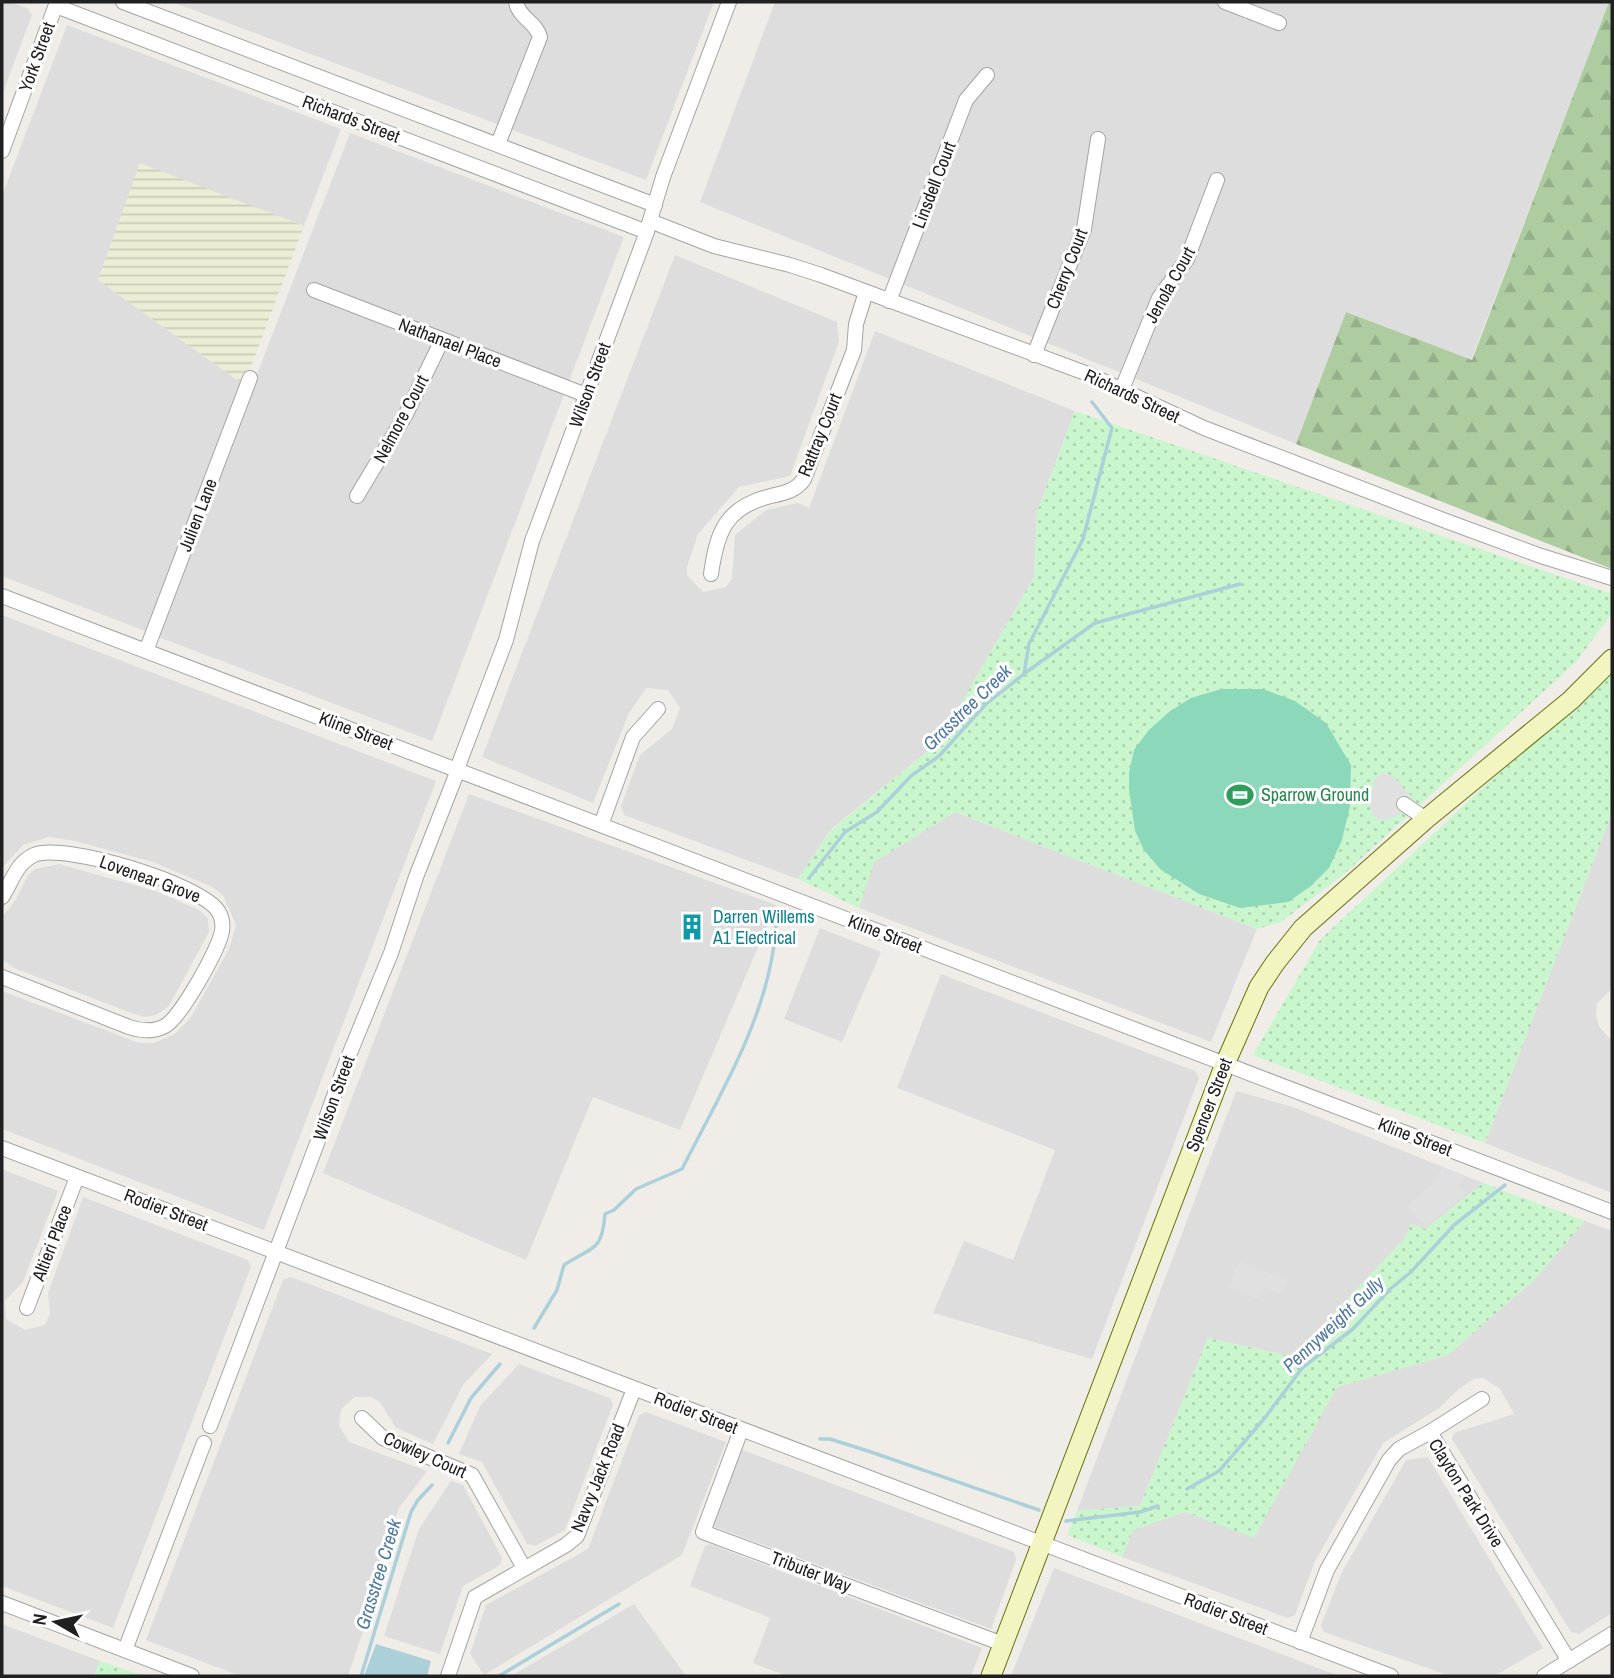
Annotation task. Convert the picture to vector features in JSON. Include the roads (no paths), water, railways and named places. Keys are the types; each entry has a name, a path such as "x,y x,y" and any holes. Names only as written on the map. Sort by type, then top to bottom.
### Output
{"street":[{"name":"Richards Street","path":"123,2 655,205"},
{"path":"498,144 540,37 539,31 522,16 516,2"},
{"name":"Wilson Street","path":"210,1426 346,1060 391,953 411,892 506,640 532,541 729,2"},
{"path":"1225,2 1279,23"},
{"name":"Richards Street","path":"56,4 648,226 799,267 1122,389 1204,428 1502,542 1612,579"},
{"name":"York Street","path":"2,151 56,4"},
{"name":"Linsdell Court","path":"889,301 966,100 987,75"},
{"name":"Cherry Court","path":"1034,355 1084,229 1098,139"},
{"name":"Jenola Court","path":"1122,389 1159,298 1187,259 1217,180"},
{"name":"Nathanael Place","path":"314,290 586,395"},
{"name":"Rattray Court","path":"711,574 716,542 738,509 750,502 790,491 804,479 854,350 856,324 866,292"},
{"name":"Nelmore Court","path":"357,496 406,414 442,340"},
{"name":"Julien Lane","path":"146,651 250,378"},
{"name":"Kline Street","path":"2,596 1612,1212"},
{"name":"Spencer Street","path":"991,1676 1225,1064 1255,995 1290,942 1317,914 1426,819 1571,700 1612,659"},
{"path":"601,824 633,737 658,709"},
{"path":"1405,804 1426,819"},
{"name":"Lovenear Grove","path":"2,897 25,861 42,853 64,852 125,867 185,889 214,905 220,915 222,927 219,942 181,1011 171,1022 158,1029 129,1027 2,977"},
{"name":"Rodier Street","path":"2,1148 1391,1676"},
{"name":"Altieri Place","path":"27,1308 78,1177"},
{"name":"Navvy Jack Road","path":"448,1676 475,1597 577,1536 634,1389"},
{"path":"1430,1432 1482,1399"},
{"name":"Cowley Court","path":"362,1418 383,1438 472,1475 524,1568"},
{"name":"Tributer Way","path":"741,1430 703,1532 1003,1644"},
{"name":"Clayton Park Drive","path":"1300,1642 1329,1566 1389,1460 1399,1449 1430,1432 1569,1661"},
{"path":"125,1650 204,1443"},
{"path":"2,1603 192,1676"},
{"path":"1544,1676 1612,1634"}],"water":[{"path":"376,1644 431,1661 427,1676 364,1676"}],"waterway":[{"name":"Grasstree Creek","path":"809,878 845,832 877,812 911,776 939,756 986,704 1024,674 1029,644 1083,539 1112,428 1092,402"},
{"path":"1025,673 1095,623 1240,584"},
{"name":"Grasstree Creek","path":"775,933 777,920"},
{"name":"Grasstree Creek","path":"534,1328 557,1290 564,1265 589,1251 598,1242 605,1214 614,1210 636,1189 682,1169 750,1032 760,1004 774,945"},
{"name":"Pennyweight Gully","path":"1187,1489 1219,1471 1264,1419 1303,1367 1353,1329 1454,1225 1505,1185"},
{"name":"Grasstree Creek","path":"448,1443 471,1398 500,1364"},
{"name":"Pennyweight Gully","path":"820,1439 830,1439 868,1451 1039,1510"},
{"name":"Grasstree Creek","path":"361,1676 411,1512 432,1485"},
{"name":"Pennyweight Gully","path":"1066,1521 1140,1512 1158,1506"},
{"name":"Pennyweight Gully","path":"499,1676 619,1604"}],"place":[{"name":"Sparrow Ground","path":"1240,795"},
{"name":"Darren Willems A1 Electrical","path":"692,927"}]}
